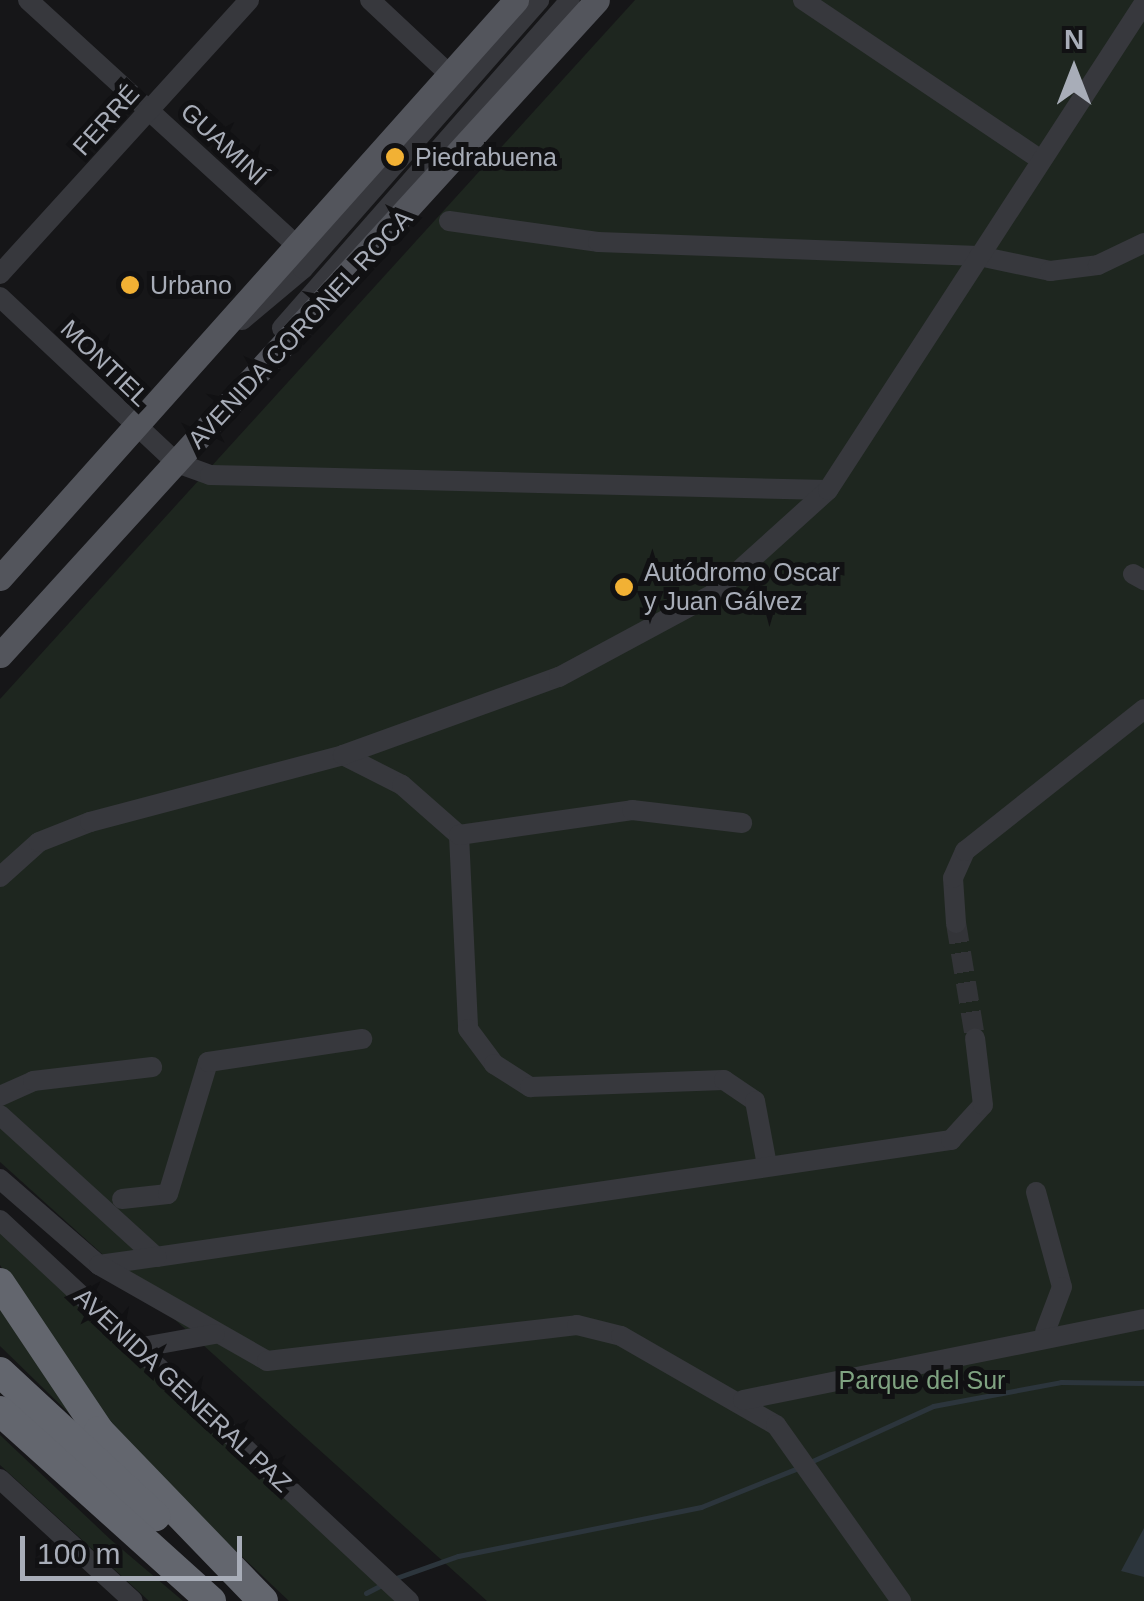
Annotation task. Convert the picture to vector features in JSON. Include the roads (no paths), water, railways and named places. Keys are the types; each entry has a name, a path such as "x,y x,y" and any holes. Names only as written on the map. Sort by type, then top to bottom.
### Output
{"highway":[{"path":"0,1283 99,1432 260,1601"},
{"path":"0,1372 260,1601"},
{"path":"0,1411 211,1601"}],"main road":[{"path":"0,578 516,0"},
{"name":"AVENIDA CORONEL ROCA","path":"0,655 597,0"}],"street":[{"name":"GUAMINÍ","path":"28,0 296,245"},
{"name":"FERRÉ","path":"0,274 249,0"},
{"path":"370,0 448,74"},
{"path":"203,353 303,268 540,0"},
{"path":"570,0 204,417 177,463 243,482 828,490"},
{"path":"802,0 1040,159"},
{"path":"0,877 39,842 90,822 343,755 559,677 713,594 828,490 1040,159 1142,10"},
{"path":"449,221 598,242 980,256 1074,270 1144,243"},
{"name":"MONTIEL","path":"0,297 177,463"},
{"path":"956,923 953,878 964,851 1144,709"},
{"path":"343,755 402,785 459,836 468,1029 494,1064 530,1088 724,1080 755,1101 767,1165"},
{"path":"459,836 632,810 742,823"},
{"path":"56,1273 967,1131 983,1105 975,1038"},
{"path":"122,1200 168,1194 208,1062 362,1039"},
{"path":"0,1096 32,1081 152,1067"},
{"path":"0,1115 156,1257"},
{"path":"0,1178 103,1268 266,1361 600,1327 743,1400 776,1425 800,1466 901,1601"},
{"path":"1036,1192 1062,1287 1045,1332"},
{"name":"AVENIDA GENERAL PAZ","path":"0,1220 409,1601"},
{"path":"743,1400 1045,1332 1144,1319"},
{"path":"137,1348 215,1334"},
{"path":"4,1490 133,1601"}],"waterway":[{"path":"808,1463 933,1406 1061,1382 1144,1383"},
{"path":"396,1578 458,1556 701,1507 798,1468"},
{"path":"366,1593 382,1585"}],"tunnel":[{"path":"956,923 975,1038"}],"place":[{"name":"Piedrabuena","path":"395,157"},
{"name":"Urbano","path":"130,285"},
{"name":"Autódromo Oscar y Juan Gálvez","path":"624,587"}],"park label":[{"name":"Parque del Sur","path":"922,1380"}]}
